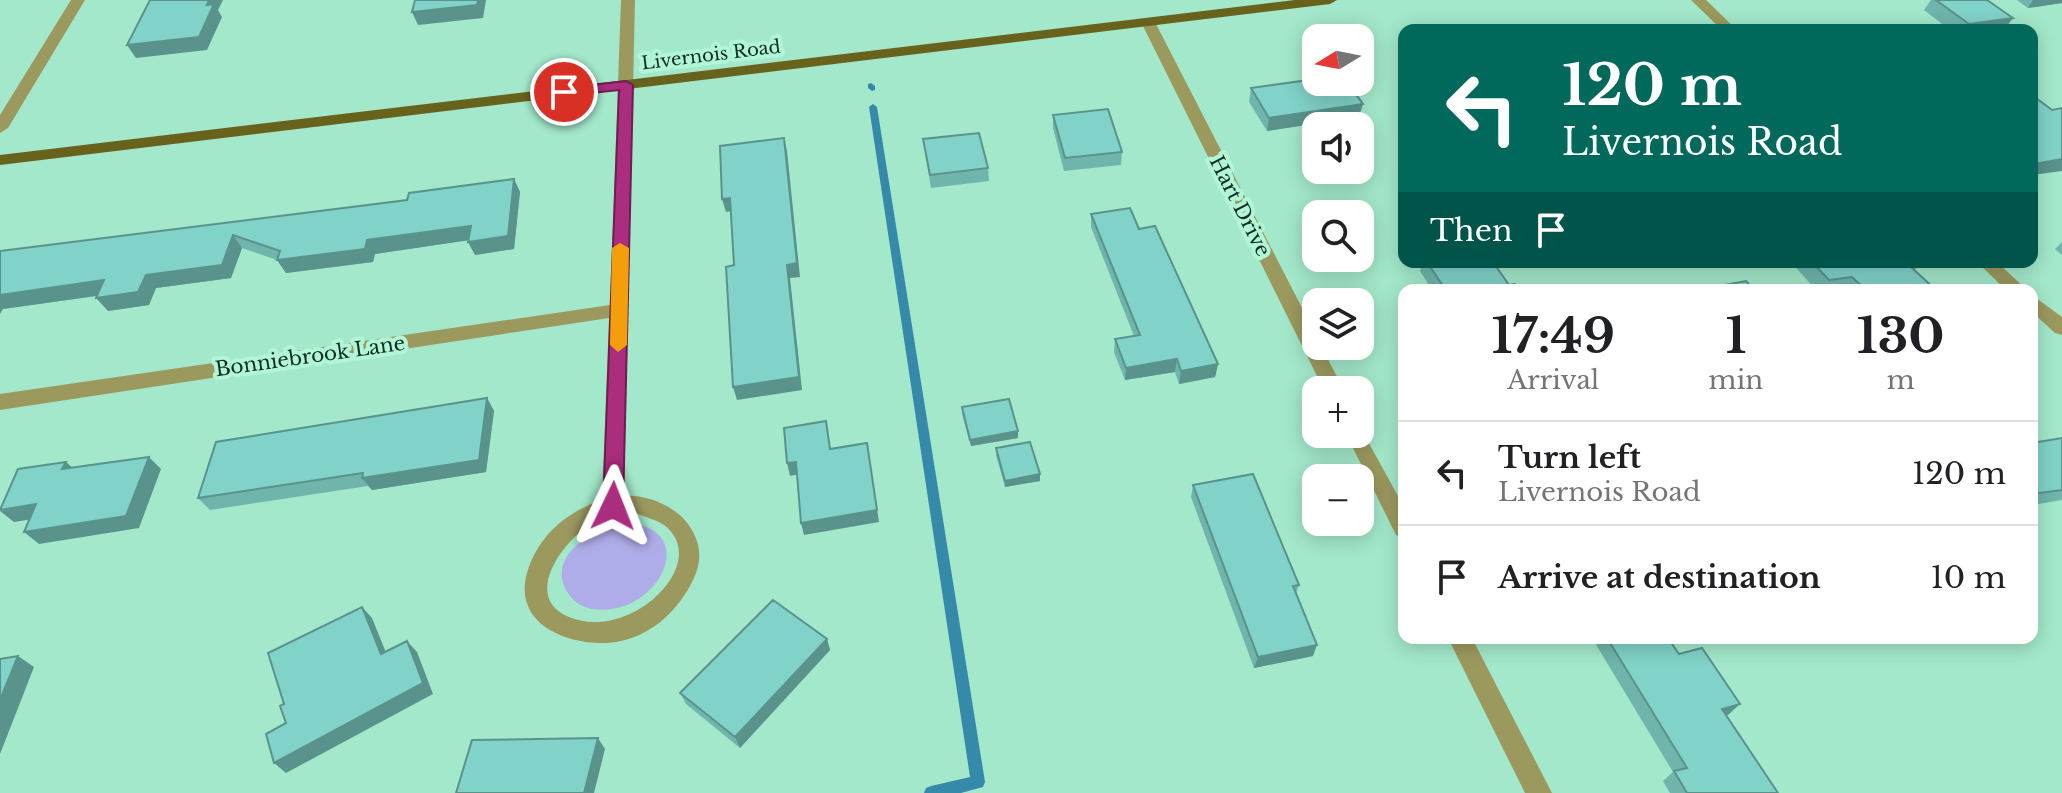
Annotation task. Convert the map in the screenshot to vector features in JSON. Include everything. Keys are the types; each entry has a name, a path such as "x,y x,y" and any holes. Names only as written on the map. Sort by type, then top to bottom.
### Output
{"main road":[{"name":"Livernois Road","path":"0,160 1330,0"}],"street":[{"path":"0,128 78,0"},
{"path":"613,506 628,0"},
{"path":"1698,0 1724,24"},
{"name":"Hart Drive","path":"1148,22 1327,376"},
{"path":"1993,268 2011,284"},
{"path":"2038,307 2062,328"},
{"name":"Bonniebrook Lane","path":"0,402 619,310"},
{"path":"1363,448 1398,516"},
{"path":"637,504 659,509 676,520 687,536 691,556 686,577 673,598 653,616 602,634 576,632 556,623 542,608 536,588 539,566 550,546 567,528 588,514 613,506 637,504"},
{"path":"1463,644 1539,793"}],"shaded area":[{"path":"621,522 647,527 662,538 667,553 663,570 653,587 637,600 616,608 582,606 570,596 562,580 562,568 567,557 585,538"}],"building":[{"path":"150,0 209,0 207,5 214,4 199,37 127,45"},
{"path":"415,0 478,0 477,5 412,12"},
{"path":"1936,0 1987,0 2013,18 1969,24"},
{"path":"1302,81 1302,96 1357,96 1363,104 1269,118 1251,88"},
{"path":"2038,100 2052,110 2062,108 2062,159 2038,163"},
{"path":"1108,109 1122,152 1065,158 1053,115"},
{"path":"979,133 988,168 930,175 923,139"},
{"path":"784,138 797,263 787,265 799,377 733,387 726,267 734,265 730,198 722,199 720,146"},
{"path":"514,179 508,236 468,242 471,226 367,240 365,249 277,260 280,251 233,235 222,265 146,275 138,292 96,298 104,280 0,295 0,251 407,200 409,193"},
{"path":"1130,208 1139,229 1155,226 1218,364 1181,371 1177,359 1126,368 1115,339 1140,335 1091,214"},
{"path":"1431,268 1497,268 1508,284 1442,284"},
{"path":"1818,268 1912,268 1929,284 1860,284 1852,277 1829,280"},
{"path":"487,398 479,460 362,478 363,473 198,498 216,442"},
{"path":"1009,399 1018,431 970,440 962,407"},
{"path":"826,421 830,449 867,443 877,510 801,523 796,462 787,463 784,428"},
{"path":"2062,438 2062,490 2038,493 2038,442"},
{"path":"1030,442 1040,474 1005,481 996,448"},
{"path":"149,457 126,516 24,532 36,504 0,510 18,469 66,462 62,469"},
{"path":"1253,474 1299,585 1293,586 1317,645 1258,657 1193,485"},
{"path":"773,600 827,639 735,737 680,693"},
{"path":"362,607 381,654 407,641 423,683 274,763 266,734 286,723 280,706 284,704 268,653"},
{"path":"1611,644 1672,644 1679,654 1702,648 1740,704 1722,709 1778,793 1687,793 1674,771 1687,768"},
{"path":"18,656 0,700 0,659"},
{"path":"598,738 584,793 456,793 472,740"}],"waterway":[{"path":"873,107 978,782 931,793"}],"slow traffic":[{"path":"618,345 620,248"}],"route":[{"path":"564,92 626,85 613,506"}]}
